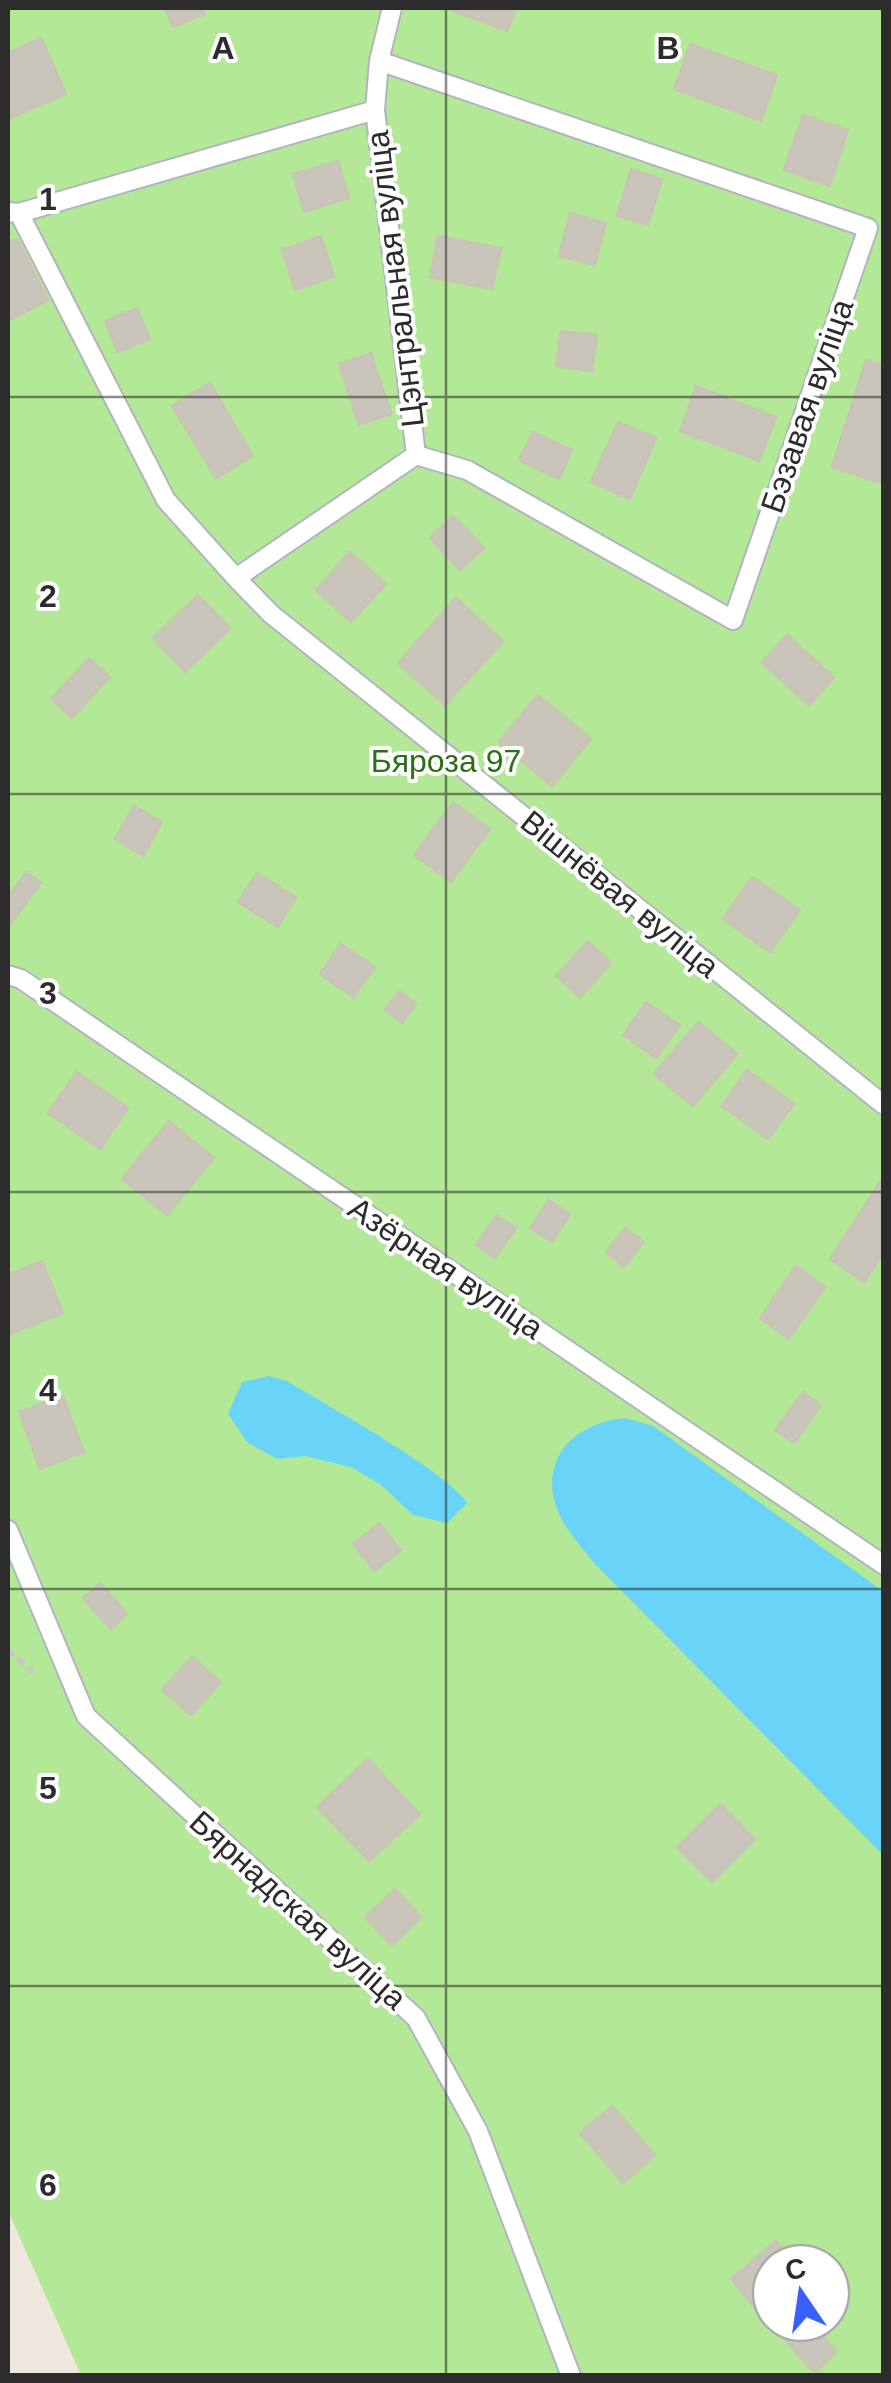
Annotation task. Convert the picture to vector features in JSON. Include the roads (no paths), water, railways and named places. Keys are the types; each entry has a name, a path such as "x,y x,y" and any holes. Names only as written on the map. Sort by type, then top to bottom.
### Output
{"lane":[{"name":"Цэнтральная вуліца","path":"236,578 416,455 374,110 379,61 392,8"},
{"name":"Бэзавая вуліца","path":"379,61 868,228 733,620 467,470 416,455"},
{"path":"14,212 374,110"},
{"name":"Вішнёвая вуліца","path":"14,212 166,500 271,614 884,1105"},
{"name":"Азёрная вуліца","path":"8,975 37,990 884,1565"},
{"name":"Бярнадская вуліца","path":"8,1530 86,1716 416,2018 478,2130 571,2376"}],"water":[{"path":"269,1376 287,1381 384,1439 437,1475 467,1503 447,1523 413,1515 381,1485 351,1467 305,1456 277,1459 247,1442 228,1414 242,1382"},
{"path":"625,1418 653,1426 883,1591 883,1855 596,1565 566,1526 554,1500 552,1482 560,1453 594,1425"}],"park label":[{"name":"Бяроза 97","path":"446,761"}]}
